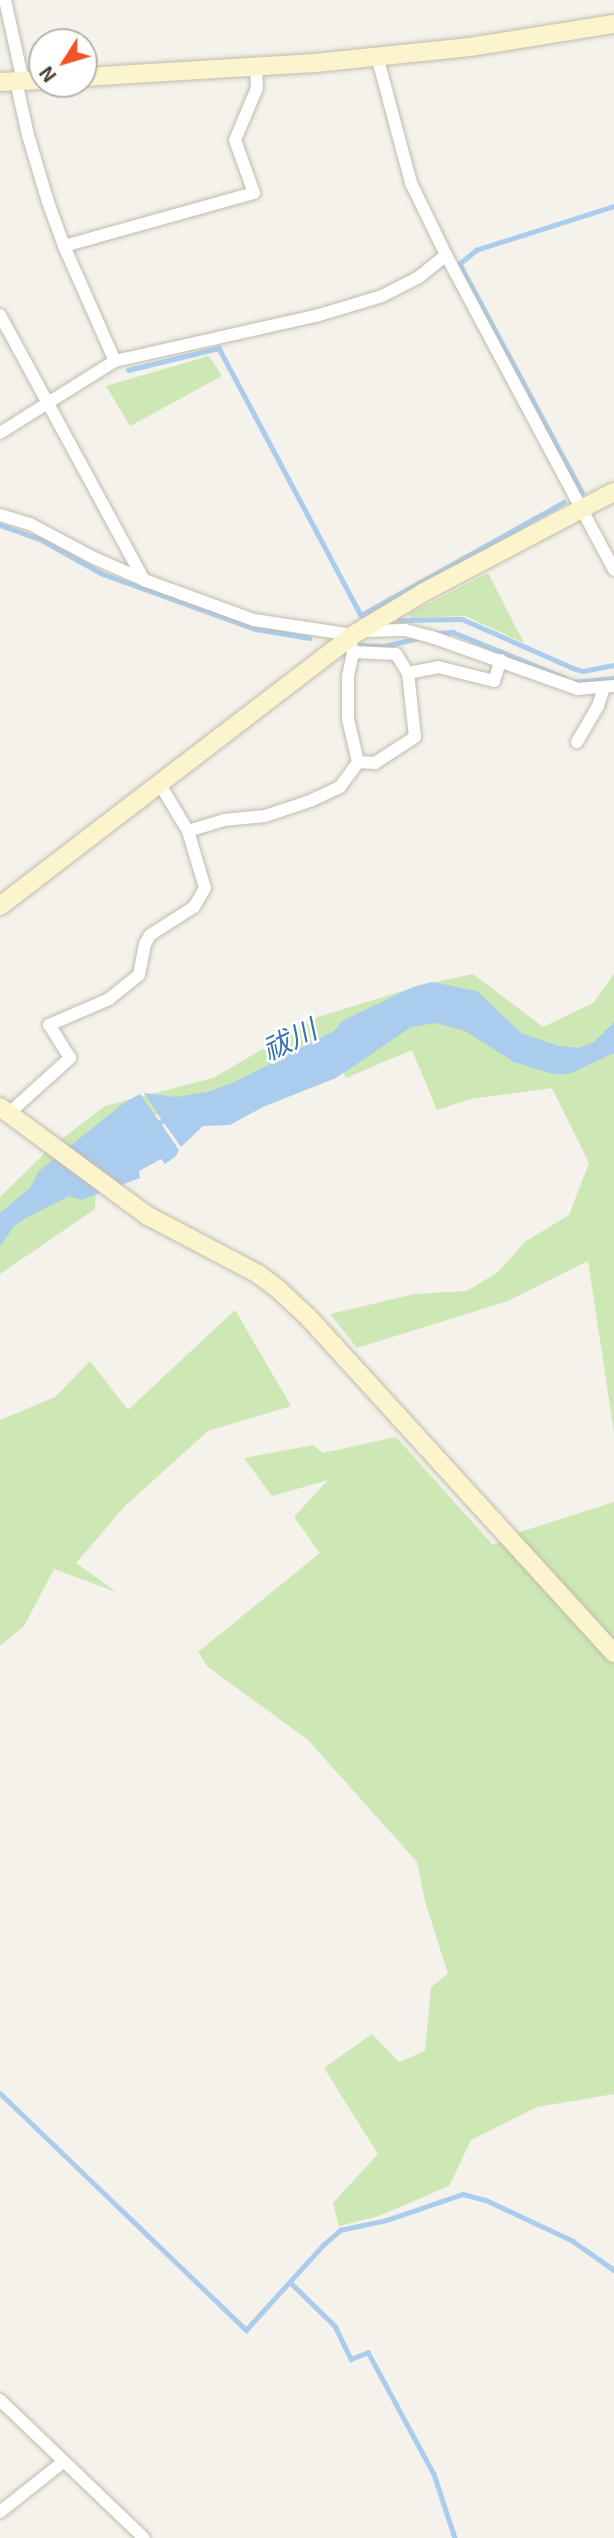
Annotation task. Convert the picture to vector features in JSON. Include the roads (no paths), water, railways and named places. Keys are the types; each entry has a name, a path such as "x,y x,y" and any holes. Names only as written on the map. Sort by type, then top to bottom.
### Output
{"street":[{"path":"5,0 13,82 28,135 64,246 115,361"},
{"path":"98,76 256,67 470,47 614,24"},
{"path":"377,55 411,183 446,256 614,570"},
{"path":"64,246 254,193 235,139 257,88 256,67"},
{"path":"0,433 115,361 319,315 382,296 419,277 446,256"},
{"path":"0,316 144,580"},
{"path":"0,906 159,783 354,639 424,592 614,492"},
{"path":"0,515 30,524 94,558 144,580 254,620 354,639 396,653 408,673 415,737 375,763 358,762"},
{"path":"354,639 412,632 501,660 566,687 587,690 609,687"},
{"path":"188,831 224,820 265,816 310,801 340,787 358,762 348,719 348,676 354,639"},
{"path":"408,673 438,667 494,681 501,660"},
{"path":"577,742 609,687"},
{"path":"159,783 188,831 205,888 194,907 150,935 145,944 139,975 109,999 49,1025 70,1058 4,1111 120,1197 174,1232 248,1269 278,1289 309,1318 614,1653"},
{"path":"0,2400 144,2538"},
{"path":"0,2512 63,2462"}],"water":[{"path":"432,982 477,991 521,1033 559,1046 579,1048 594,1042 614,1022 614,1053 569,1074 553,1074 514,1062 465,1031 436,1023 411,1027 336,1078 263,1107 230,1125 203,1126 181,1147 164,1123 162,1125 179,1150 176,1156 165,1164 161,1159 139,1171 140,1178 81,1200 69,1196 24,1219 15,1225 0,1246 0,1213 30,1188 39,1171 125,1102 140,1094 159,1121 161,1119 144,1093 176,1097 207,1092 235,1082 334,1031 342,1021 413,987"}],"waterway":[{"path":"582,493 459,264 476,250 614,206"},
{"path":"128,370 219,348 361,615 564,502"},
{"path":"0,525 40,539 103,574 256,629 309,638"},
{"path":"399,620 462,619 573,668 583,671 614,665"},
{"path":"433,634 453,632 565,678"},
{"path":"359,645 384,646 418,638"},
{"path":"573,682 614,678"},
{"path":"0,2093 246,2330 323,2245 340,2230 387,2220 463,2194 486,2200 573,2241 614,2270"},
{"path":"291,2283 335,2326 351,2359 368,2352 434,2474 455,2538"}],"water label":[{"name":"祓川","path":"289,1039"}]}
